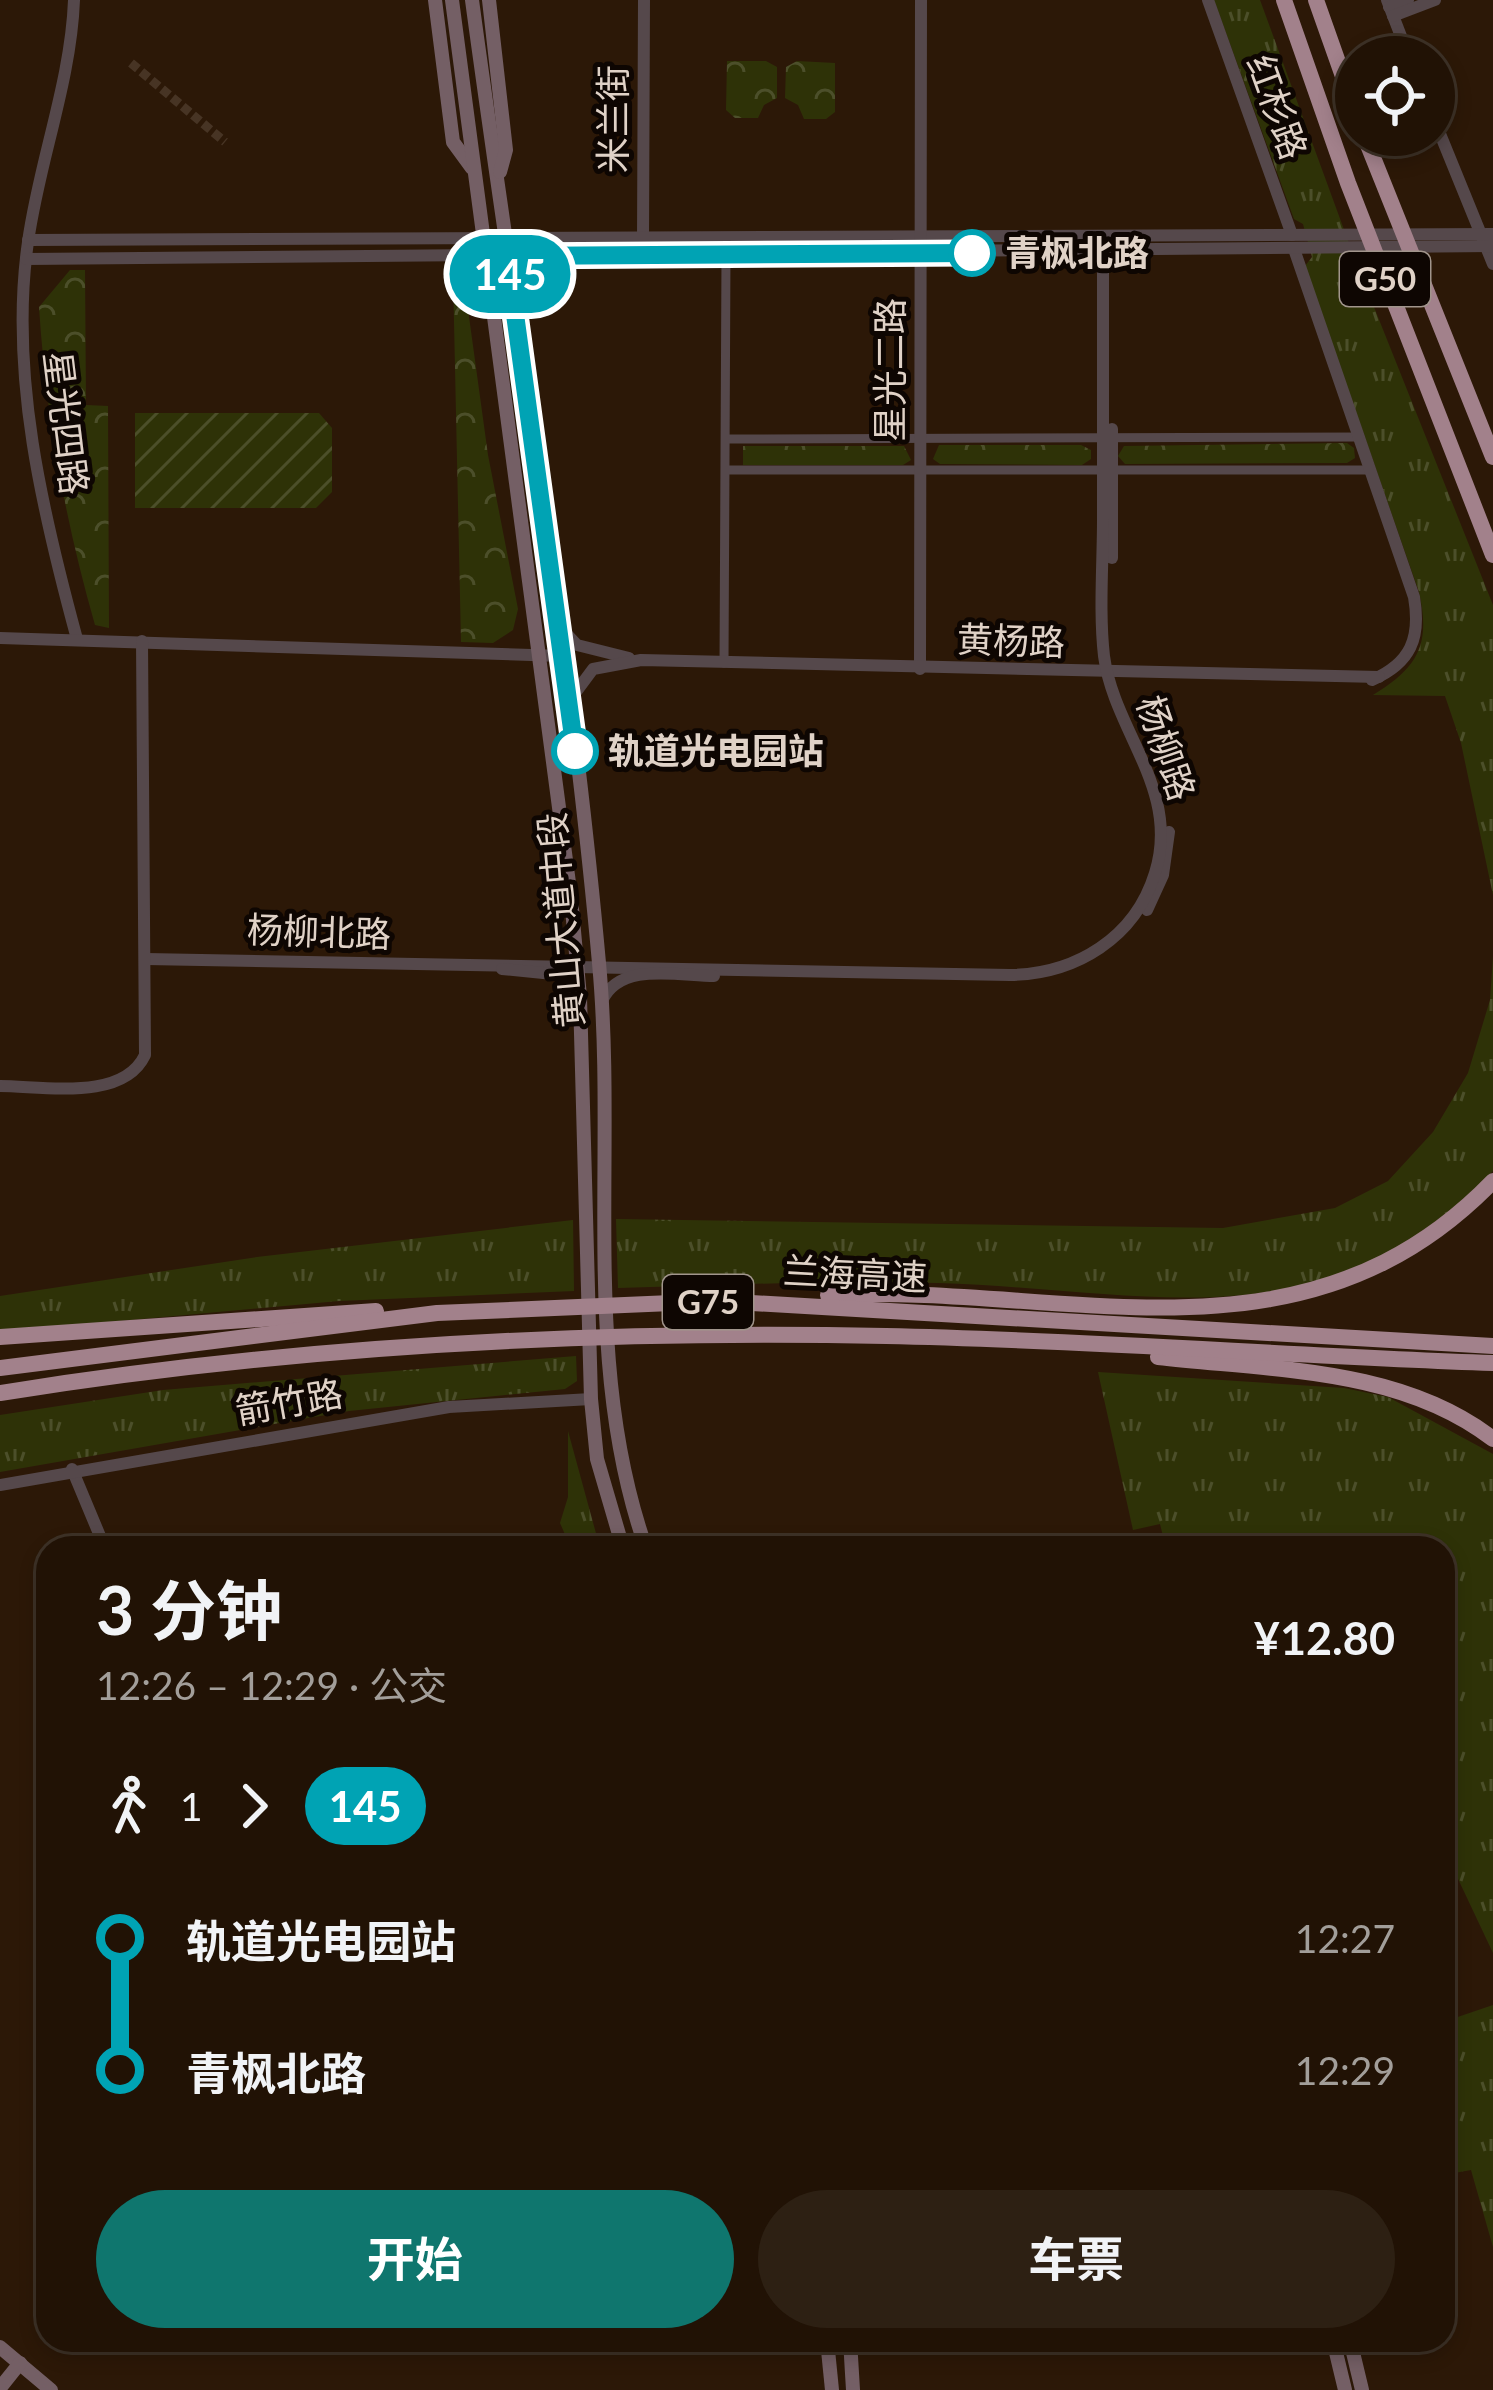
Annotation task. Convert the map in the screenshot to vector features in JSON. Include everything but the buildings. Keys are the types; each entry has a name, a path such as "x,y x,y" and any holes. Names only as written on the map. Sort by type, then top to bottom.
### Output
{"highway":[{"name":"G50","path":"1284,0 1348,183 1493,555"},
{"path":"1316,0 1335,54"},
{"name":"G50","path":"1372,156 1493,457"},
{"path":"718,1301 942,1295 1125,1308 1237,1305 1293,1296 1361,1276 1432,1237 1493,1181"},
{"name":"兰海高速","path":"0,1368 437,1313 718,1301 1419,1351 1493,1346"},
{"path":"0,1336 344,1310 437,1313"},
{"name":"兰海高速","path":"0,1395 438,1345 725,1335 1020,1341"},
{"path":"1020,1341 1419,1351 1493,1363"},
{"name":"G75","path":"1020,1341 1347,1378 1413,1395 1493,1439"}],"main road":[{"path":"435,0 454,142 473,170"},
{"name":"黄山大道中段","path":"452,0 578,964 591,1399 597,1460 619,1536"},
{"name":"黄山大道中段","path":"472,0 599,964 610,1364 617,1456 642,1536"},
{"path":"489,0 506,150 497,183"},
{"path":"828,2352 832,2390"},
{"path":"851,2352 853,2390"},
{"path":"1336,2352 1345,2390"},
{"path":"1353,2352 1362,2390"},
{"path":"6,2384 7,2356"},
{"path":"7,2356 51,2390"}],"street":[{"name":"星光四路","path":"74,0 26,259 28,404 56,560 77,639"},
{"name":"米兰街","path":"643,238 644,0"},
{"name":"星光二路","path":"920,668 921,0"},
{"name":"红杉路","path":"1208,0 1299,242 1417,615 1412,648 1378,677"},
{"path":"1390,8 1408,0"},
{"path":"1390,8 1435,0"},
{"path":"1390,8 1401,36"},
{"path":"1449,156 1493,264"},
{"path":"28,240 726,255 1493,234"},
{"path":"506,248 643,238 920,237 1107,244"},
{"path":"1299,242 1493,246"},
{"name":"杨柳路","path":"490,966 599,964 1028,975 1090,956 1117,936 1140,907 1155,873 1162,836 1152,779 1114,674 1107,470 1107,244"},
{"path":"26,259 484,248"},
{"path":"724,663 726,255"},
{"path":"726,439 1360,437"},
{"path":"726,470 1371,470"},
{"path":"557,619 577,644 641,661"},
{"path":"0,638 562,656"},
{"path":"0,1086 100,1085 128,1077 139,1067 147,1042 142,641"},
{"path":"568,705 593,669 641,661"},
{"name":"黄杨路","path":"641,661 1378,677"},
{"name":"杨柳路","path":"602,1002 617,981 640,975 1028,982 1064,975 1107,953 1134,928 1156,895 1170,836 1165,796 1114,674"},
{"name":"杨柳北路","path":"146,958 490,966"},
{"path":"490,966 563,975 580,997"},
{"name":"箭竹路","path":"0,1485 449,1407 591,1399"},
{"path":"72,1469 100,1536"}],"green space":[{"path":"1214,0 1260,0 1354,257 1493,605 1493,895 1461,743 1445,696 1373,695 1401,675 1417,653 1423,627 1419,592 1305,266 1312,257 1303,224 1294,219"},
{"path":"727,61 766,61 777,67 777,98 764,105 758,118 735,118 726,110"},
{"path":"797,61 835,63 835,112 826,119 804,119 798,105 785,98 786,67"},
{"path":"70,270 85,270 86,405 108,406 109,628 95,625 84,586 46,388 39,307"},
{"path":"453,275 466,295 488,455 518,609 513,630 493,643 461,642"},
{"path":"135,413 319,413 332,428 332,492 316,508 135,508"},
{"path":"1347,443 1354,448 1355,458 1347,463 1125,464 1118,456 1124,446"},
{"path":"939,445 1081,445 1091,450 1091,459 1082,465 940,464 933,459"},
{"path":"743,446 904,446 911,460 903,465 743,465"},
{"path":"1493,956 1493,1171 1428,1227 1363,1264 1298,1286 1232,1296 1164,1297 898,1282 618,1288 616,1219 1223,1228 1335,1208 1388,1181 1433,1132 1468,1073 1490,1000"},
{"path":"573,1220 574,1291 339,1301 0,1332 0,1296 257,1257"},
{"path":"576,1356 577,1381 565,1389 349,1411 0,1472 0,1415 163,1390"},
{"path":"1098,1372 1344,1388 1388,1397 1493,1454 1493,1953 1455,1872 1455,1536 1163,1536 1160,1524 1133,1530"},
{"path":"568,1431 597,1536 566,1536 560,1523 568,1497"},
{"path":"1493,2005 1493,2247 1471,2170 1455,2173 1455,2018"}],"tunnel":[{"path":"131,63 225,142"}],"bus line":[{"name":"145","path":"575,751 507,256 972,253"}],"place":[{"name":"青枫北路","path":"972,253"},
{"name":"轨道光电园站","path":"575,751"}]}
